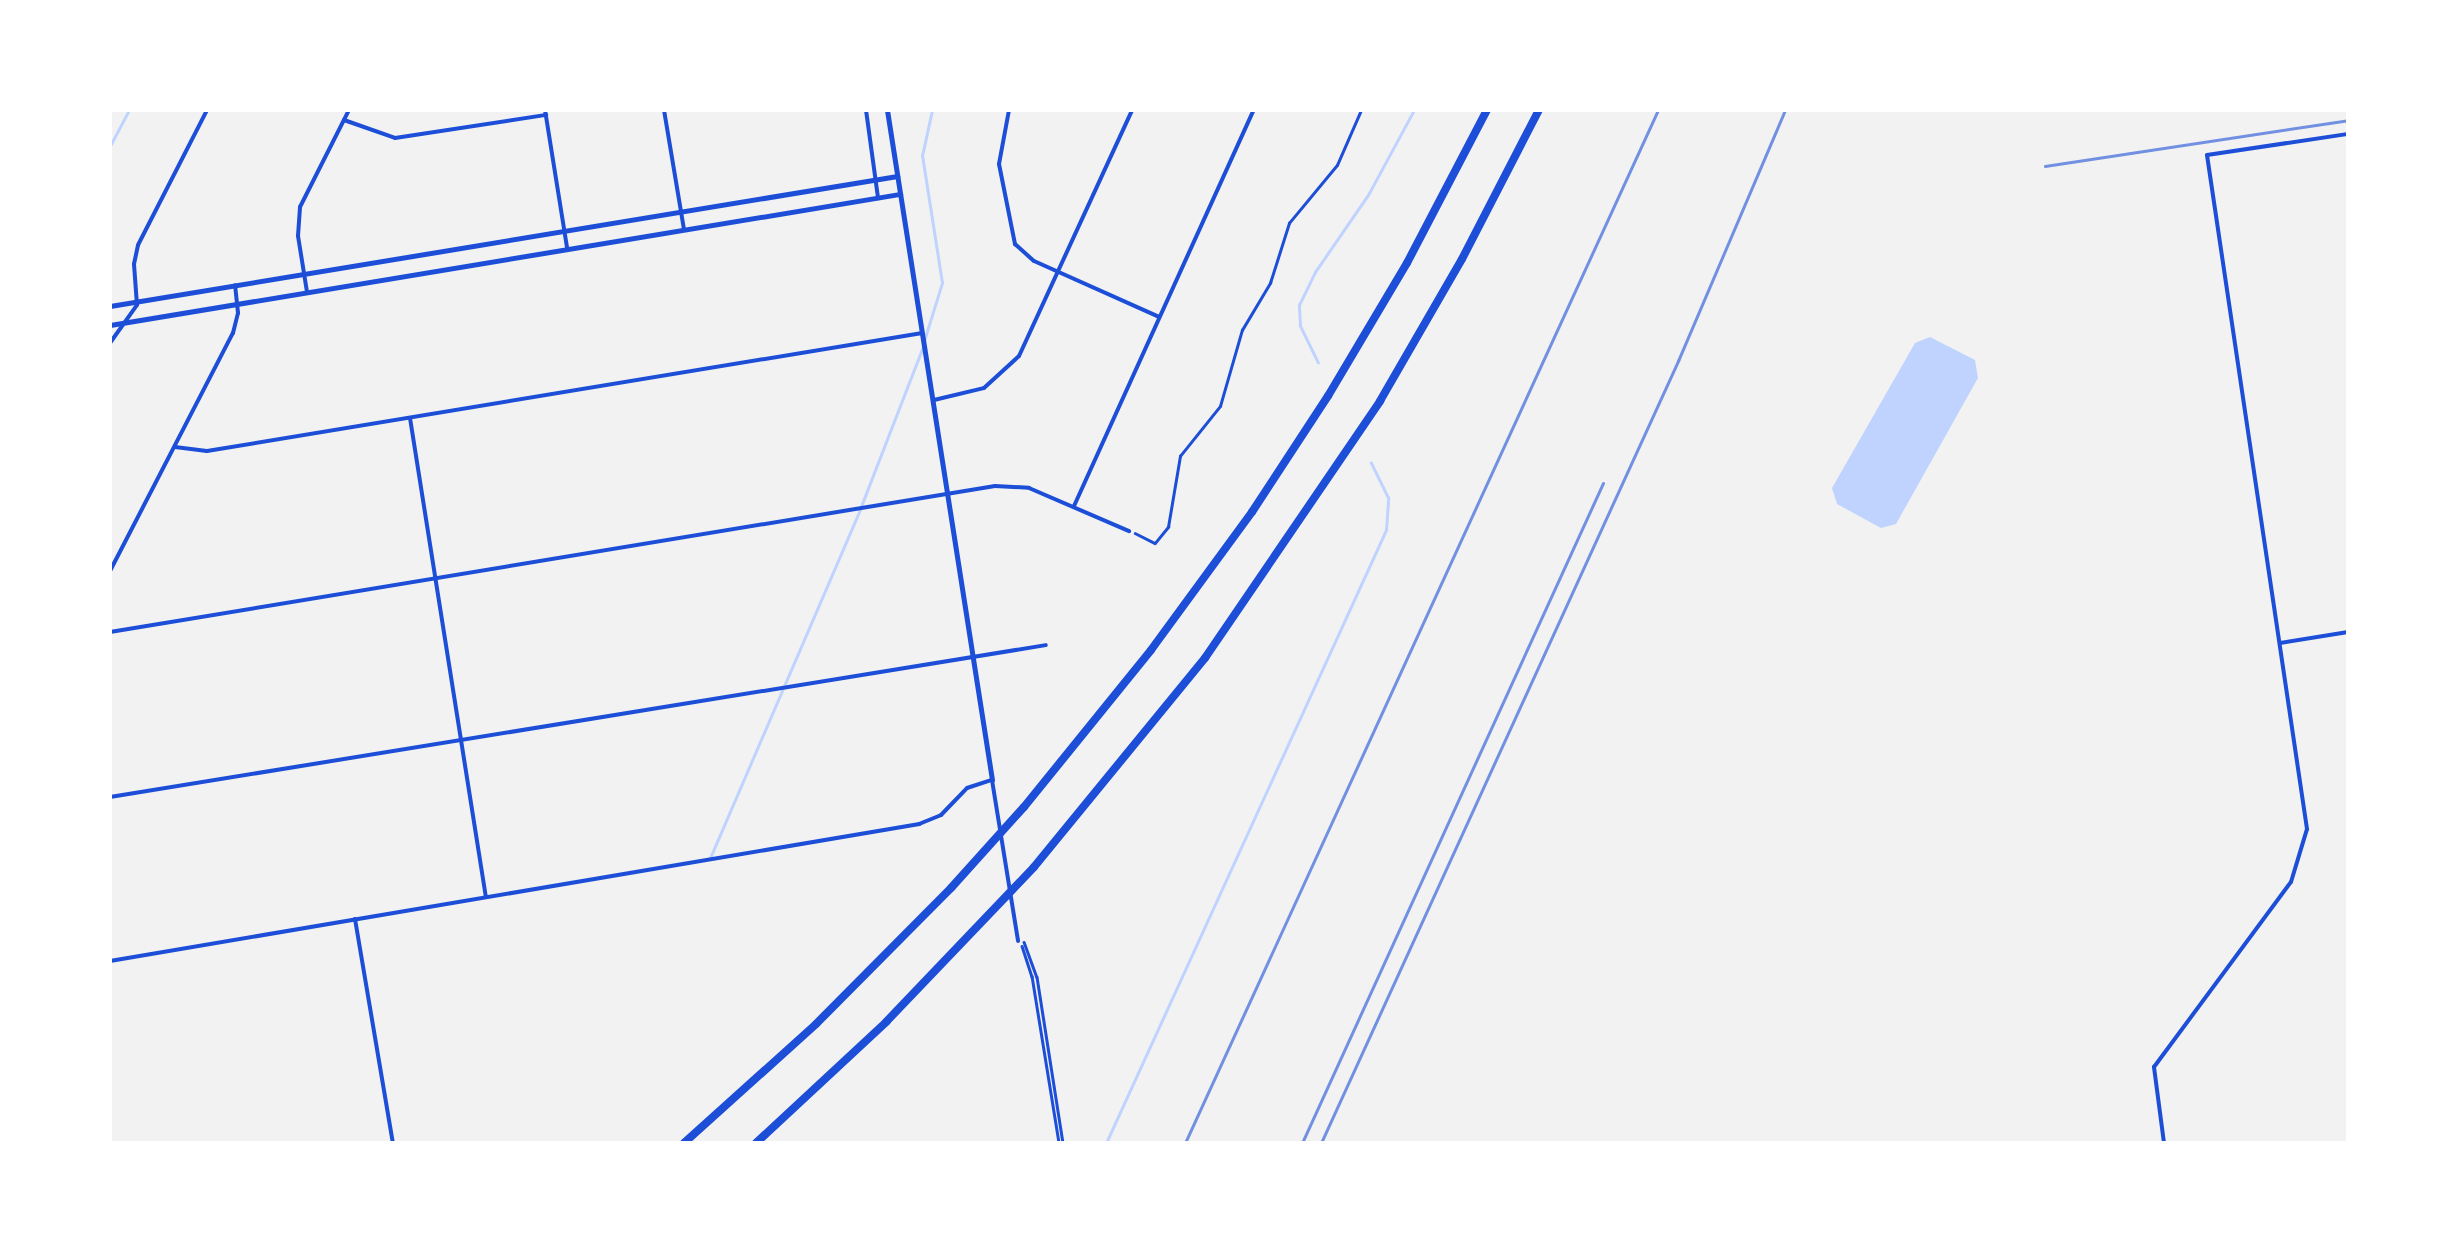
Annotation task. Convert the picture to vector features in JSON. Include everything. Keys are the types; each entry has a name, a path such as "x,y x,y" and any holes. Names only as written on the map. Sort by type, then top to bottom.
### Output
{"highway":[{"path":"684,1143 841,1000 978,858 1140,664 1252,512 1390,292 1487,110"},
{"path":"756,1143 849,1058 1034,867 1180,690 1306,516 1422,330 1539,110"}],"street":[{"path":"110,343 138,301 134,264 138,245 207,110"},
{"path":"307,293 298,236 300,207 350,110"},
{"path":"664,110 684,230"},
{"path":"866,110 878,198"},
{"path":"886,110 1018,941"},
{"path":"1010,110 999,154 1010,232 1026,256 1160,318"},
{"path":"932,401 976,392 1004,374 1024,346 1132,110"},
{"path":"1073,508 1254,110"},
{"path":"344,120 395,138 545,112 567,250"},
{"path":"2164,1143 2154,1067 2291,882 2307,830 2207,155 2348,134"},
{"path":"110,306 897,176"},
{"path":"110,325 900,194"},
{"path":"110,571 232,333 238,304 235,285"},
{"path":"176,447 207,451 922,334"},
{"path":"410,418 486,896"},
{"path":"110,632 1012,485 1129,531"},
{"path":"2280,643 2348,632"},
{"path":"110,798 1046,644"},
{"path":"110,961 919,824 941,815 967,788 992,780"},
{"path":"355,919 393,1143"}],"path":[{"path":"1129,531 1155,544 1168,527 1180,456 1220,406 1242,330 1270,283 1289,223 1337,166 1360,110"},
{"path":"1018,941 1032,976 1061,1143"}],"water":[{"path":"1930,337 1975,360 1978,378 1896,524 1881,528 1837,504 1832,488 1915,343"}],"waterway":[{"path":"110,146 129,110"},
{"path":"924,341 942,283 922,156 932,110"},
{"path":"1318,363 1300,326 1299,305 1315,272 1368,195 1414,110"},
{"path":"710,858 860,509 922,349"},
{"path":"1106,1143 1386,530 1388,498 1371,463"}],"railway":[{"path":"1185,1143 1658,110"},
{"path":"1321,1143 1678,361 1785,110"},
{"path":"2045,166 2348,120"},
{"path":"1302,1143 1603,483"}]}
